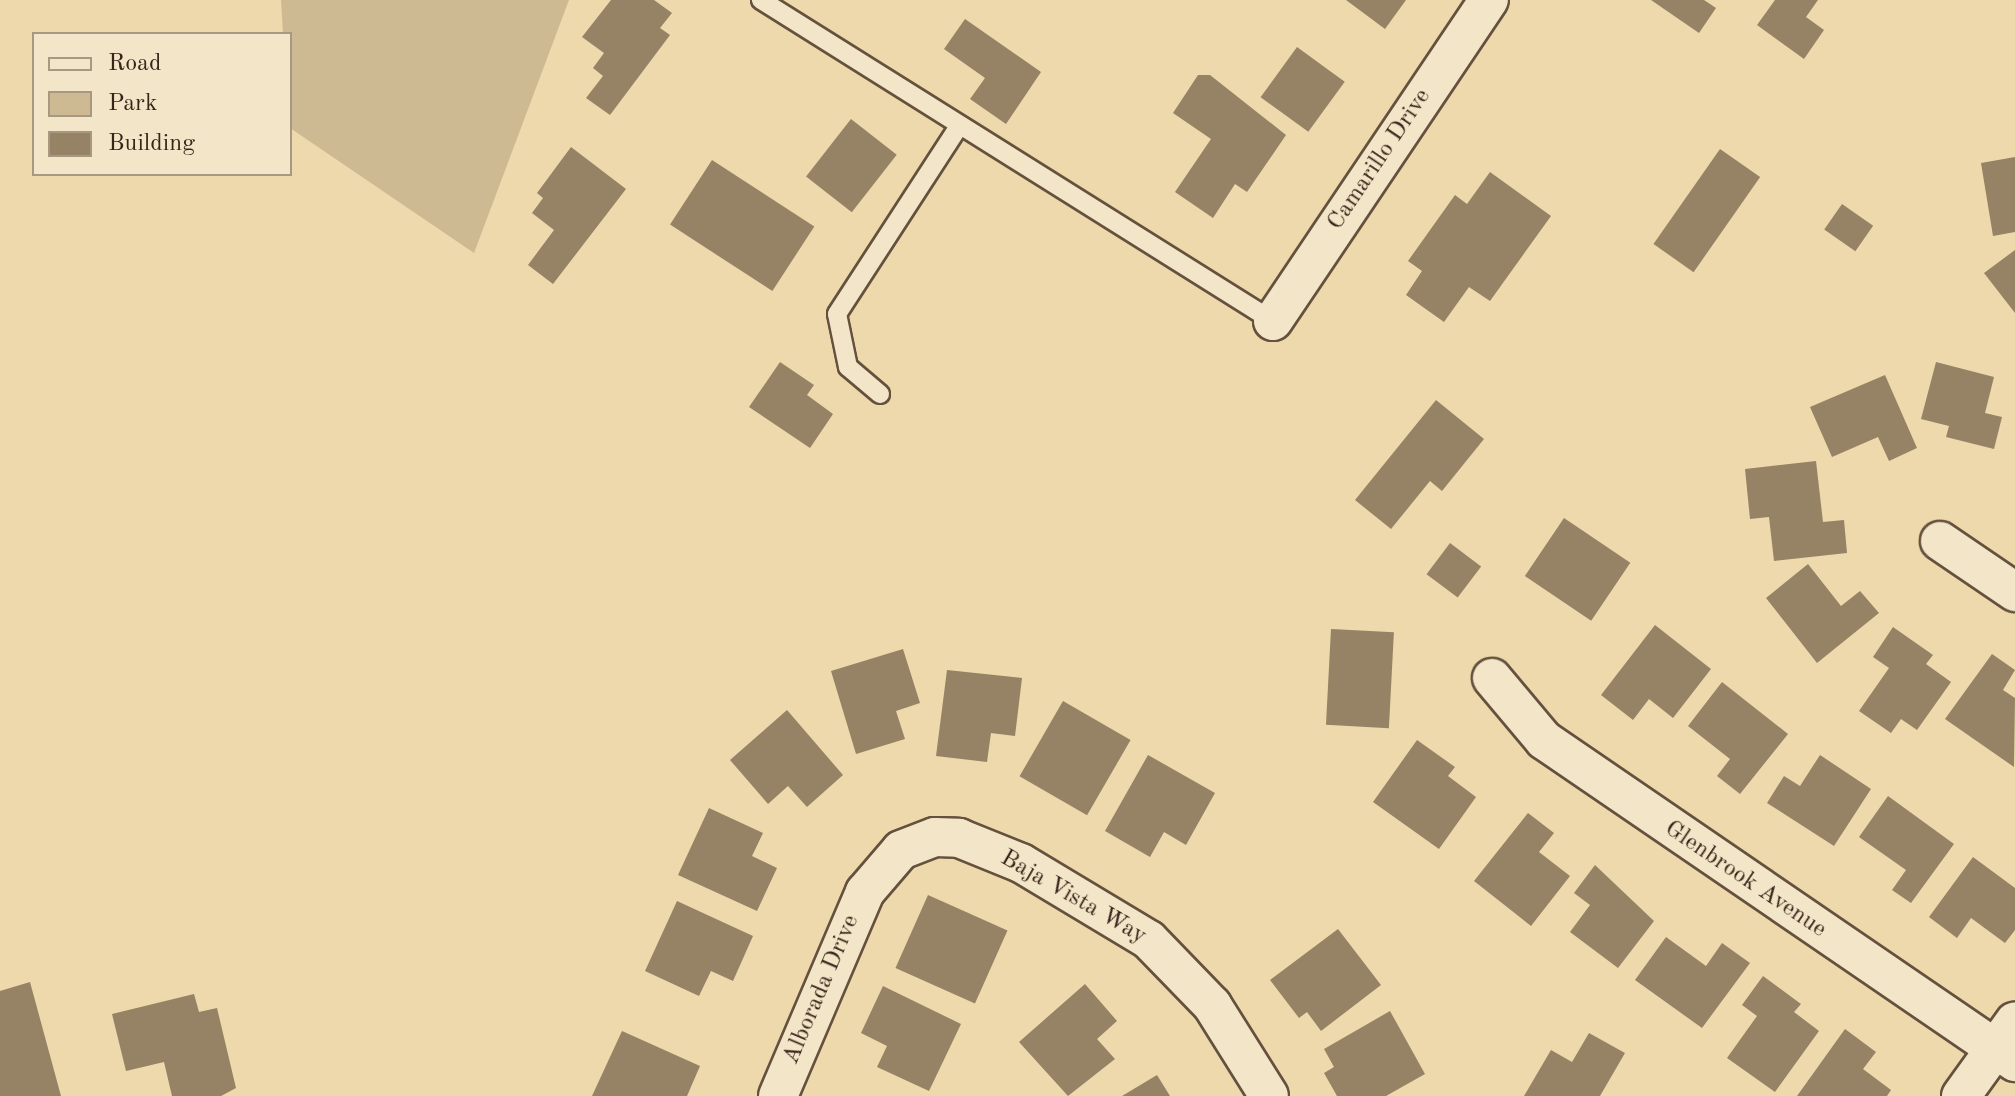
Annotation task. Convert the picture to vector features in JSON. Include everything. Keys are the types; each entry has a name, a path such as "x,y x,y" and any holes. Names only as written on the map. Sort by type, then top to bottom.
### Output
{"street":[{"name":"Camarillo Drive","path":"1273,321 1489,0"},
{"path":"1940,541 2015,592"},
{"name":"Glenbrook Avenue","path":"1492,678 1544,740 2009,1044"},
{"name":"Baja Vista Way","path":"901,850 959,838 1114,915 1149,940 1212,1005 1269,1096"},
{"name":"Alborada Drive","path":"778,1096 849,920 901,850"},
{"path":"1961,1096 2009,1044"}],"lane":[{"path":"761,0 957,129 1273,321"},
{"path":"880,394 848,367 837,314 957,129"}],"green space":[{"path":"281,0 569,0 474,253 292,129 292,32 283,32"}],"building":[{"path":"611,0 654,0 672,13 660,28 670,35 610,115 586,98 603,76 593,68 604,53 582,37"},
{"path":"1346,0 1406,0 1385,29"},
{"path":"1651,0 1704,0 1716,8 1699,33"},
{"path":"1775,0 1818,0 1806,17 1824,30 1804,59 1757,25"},
{"path":"965,19 1041,72 1006,124 970,99 985,78 944,49"},
{"path":"1297,47 1345,82 1308,132 1261,97"},
{"path":"1198,75 1210,75 1286,135 1247,192 1235,184 1213,218 1175,192 1211,139 1173,113"},
{"path":"851,119 897,155 852,212 806,177"},
{"path":"571,147 626,189 553,284 528,265 554,230 532,213 543,198 537,193"},
{"path":"1720,149 1760,177 1694,272 1653,244"},
{"path":"2015,157 2015,232 1993,236 1981,163"},
{"path":"712,160 814,226 772,291 670,225"},
{"path":"1490,172 1551,216 1490,301 1469,287 1444,322 1406,295 1422,271 1408,261 1455,195 1467,204"},
{"path":"1842,204 1873,226 1855,251 1824,229"},
{"path":"2015,250 2015,313 1984,273"},
{"path":"780,362 814,385 807,395 833,414 810,448 749,407"},
{"path":"1936,362 1994,377 1985,413 2002,417 1994,449 1946,437 1949,426 1921,419"},
{"path":"1885,375 1917,448 1889,461 1878,437 1832,457 1810,407"},
{"path":"1436,400 1484,439 1442,491 1430,481 1391,529 1355,500"},
{"path":"1816,461 1823,522 1844,520 1847,553 1774,561 1769,517 1750,519 1745,469"},
{"path":"1564,518 1630,563 1591,621 1525,576"},
{"path":"1450,543 1481,566 1458,598 1427,574"},
{"path":"1808,564 1841,606 1860,591 1879,613 1817,663 1766,598"},
{"path":"1655,625 1711,669 1673,718 1649,699 1633,720 1601,695"},
{"path":"1893,627 1933,655 1926,664 1951,682 1917,730 1901,719 1891,733 1859,711 1889,668 1873,657"},
{"path":"1331,629 1394,632 1389,728 1326,725"},
{"path":"903,649 920,703 896,711 905,739 856,754 831,671"},
{"path":"1992,654 2015,670 2003,690 2015,698 2014,767 1945,719"},
{"path":"947,670 1022,678 1015,736 991,733 987,762 936,756"},
{"path":"1722,682 1788,734 1740,794 1717,776 1730,759 1688,726"},
{"path":"1063,701 1131,740 1087,815 1020,776"},
{"path":"787,710 843,775 807,807 788,786 768,804 730,760"},
{"path":"1417,740 1455,767 1448,776 1476,797 1439,849 1373,802"},
{"path":"1148,755 1215,793 1186,845 1164,832 1150,857 1105,831"},
{"path":"1820,755 1871,789 1834,846 1767,803 1784,776 1800,786"},
{"path":"1888,796 1954,844 1911,903 1892,890 1906,870 1859,837"},
{"path":"709,808 763,833 752,856 777,868 757,911 678,875"},
{"path":"1528,813 1554,833 1539,852 1570,876 1531,926 1474,881"},
{"path":"1973,857 2015,888 2015,930 2005,943 1971,918 1957,938 1929,917"},
{"path":"1595,865 1654,921 1618,968 1570,932 1590,905 1574,893"},
{"path":"928,895 1007,930 975,1003 895,968"},
{"path":"677,901 753,936 733,981 711,971 699,996 645,971"},
{"path":"1338,929 1381,985 1321,1031 1307,1012 1299,1018 1270,980"},
{"path":"1666,937 1706,966 1722,943 1750,963 1702,1028 1635,980"},
{"path":"1763,976 1801,1004 1794,1012 1819,1031 1775,1092 1727,1058 1757,1016 1742,1005"},
{"path":"30,982 61,1096 0,1096 0,991"},
{"path":"1085,984 1117,1021 1097,1039 1115,1059 1068,1096 1019,1042"},
{"path":"883,986 961,1024 929,1091 877,1067 887,1046 861,1033"},
{"path":"194,994 199,1012 217,1008 236,1088 221,1096 172,1096 164,1062 126,1071 112,1014"},
{"path":"1390,1011 1425,1074 1386,1096 1337,1096 1324,1073 1334,1067 1324,1049"},
{"path":"1845,1029 1876,1052 1863,1069 1891,1090 1887,1096 1797,1096"},
{"path":"622,1031 700,1066 687,1096 592,1096"},
{"path":"1589,1033 1625,1053 1600,1096 1524,1096 1551,1050 1572,1062"},
{"path":"1157,1075 1170,1096 1122,1096"}]}
